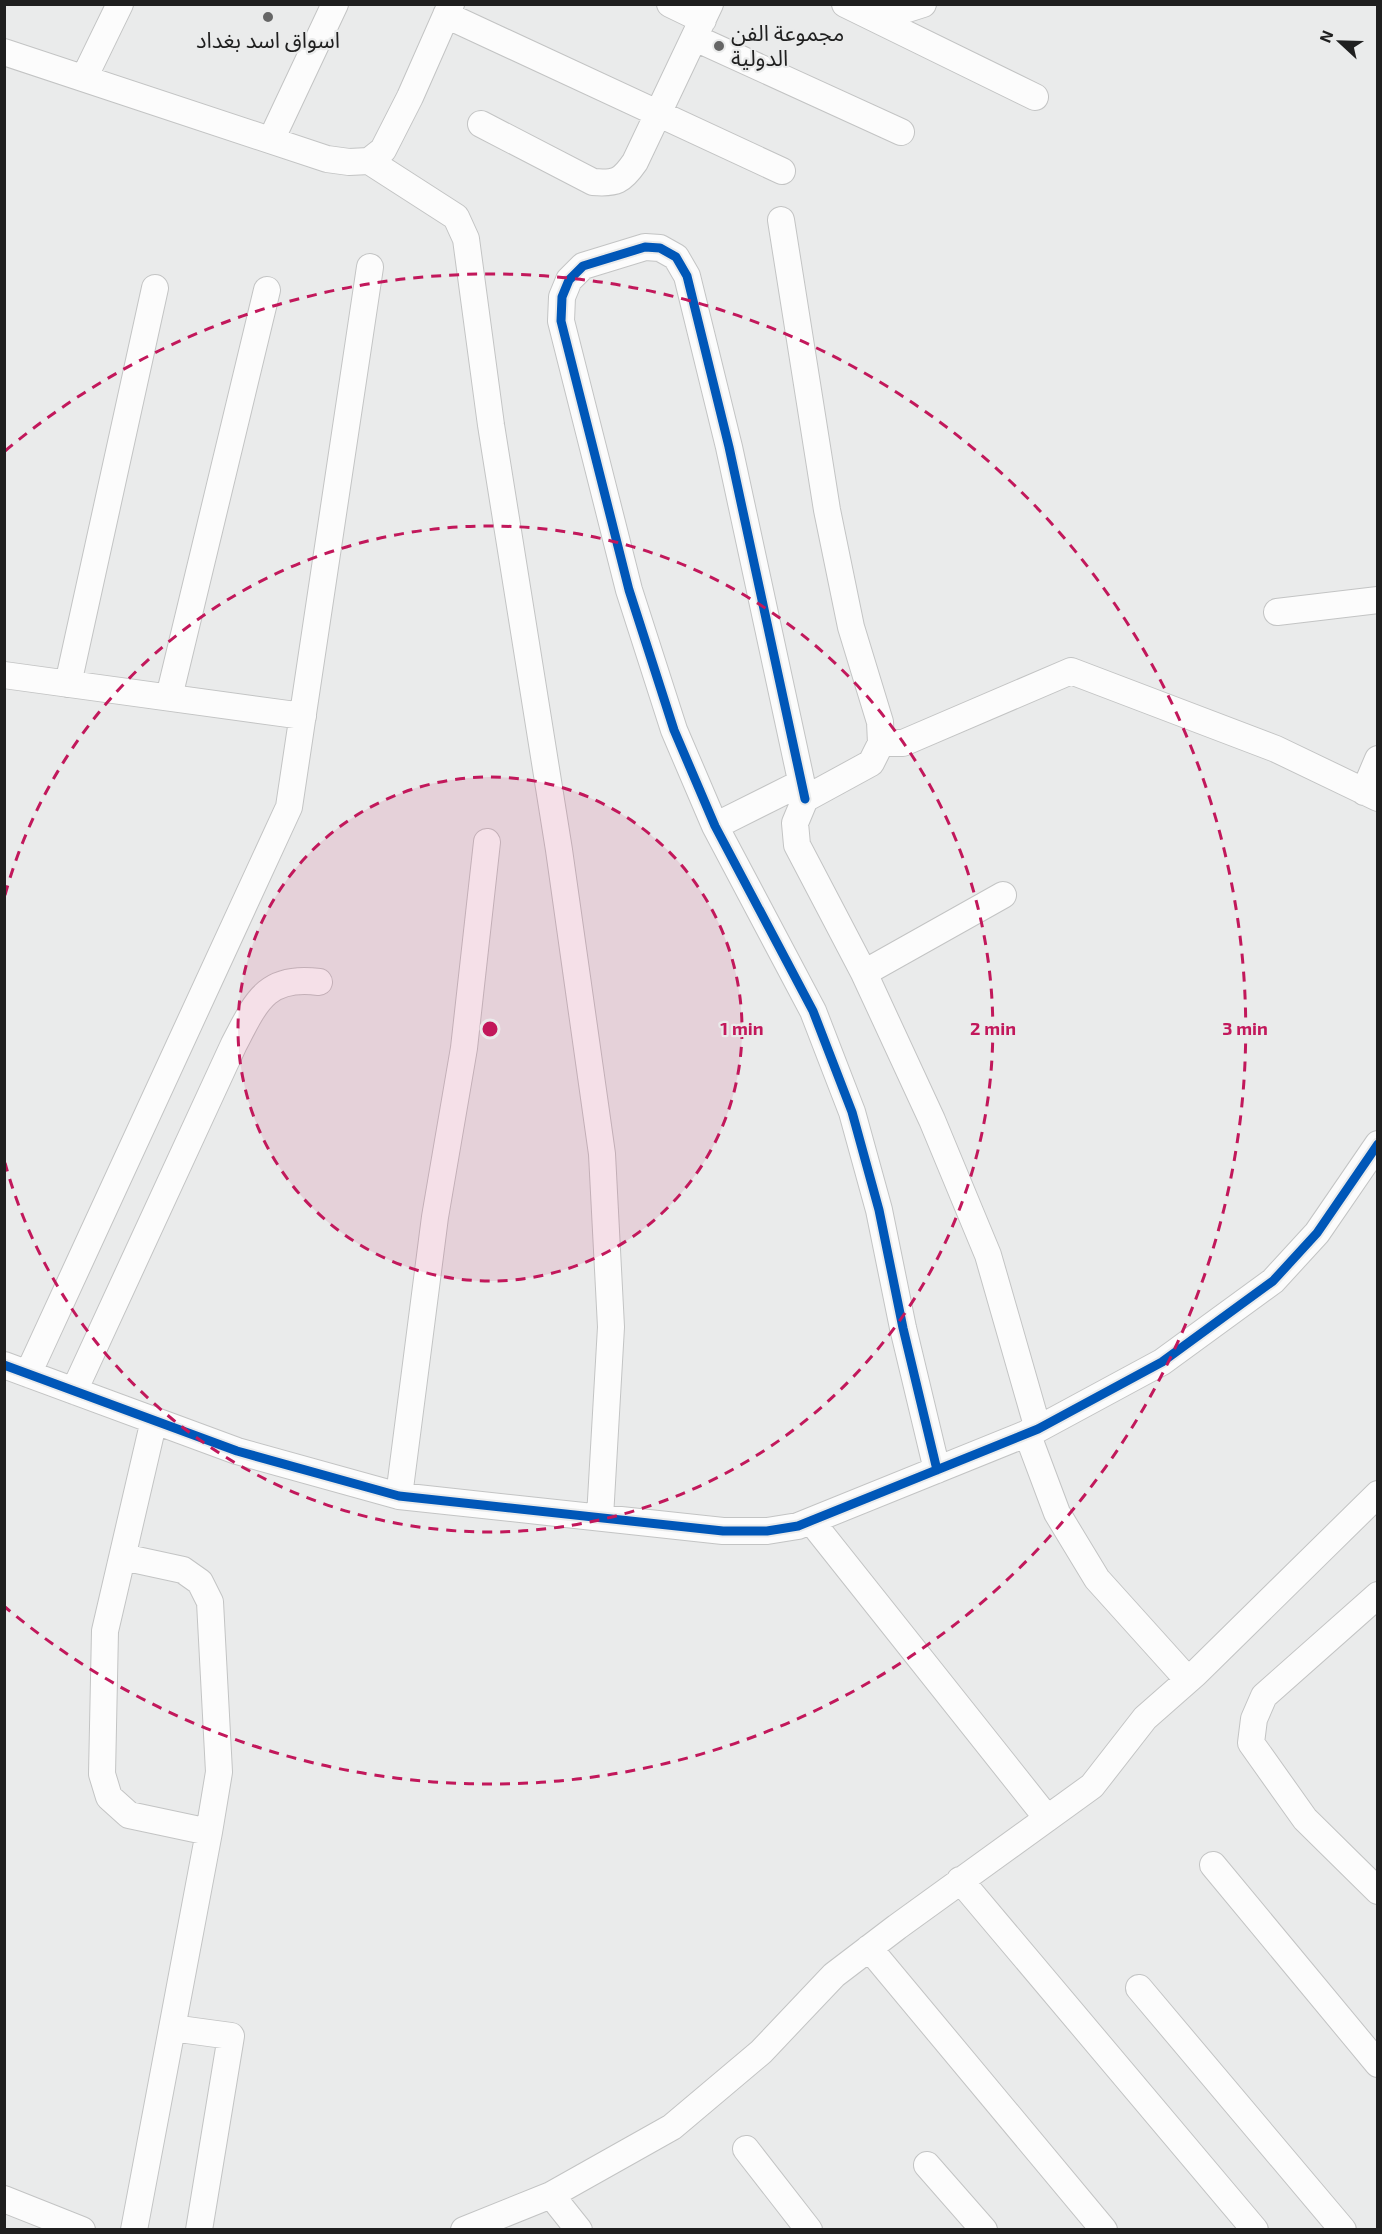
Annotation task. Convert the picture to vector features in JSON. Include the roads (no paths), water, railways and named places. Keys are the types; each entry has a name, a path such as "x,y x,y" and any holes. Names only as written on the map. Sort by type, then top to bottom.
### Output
{"street":[{"path":"84,78 120,4"},
{"path":"271,140 335,4"},
{"path":"670,4 901,132"},
{"path":"845,4 1035,97"},
{"path":"876,19 923,4"},
{"path":"4,52 327,159 349,162 369,161 383,150 410,97 448,10 659,114 782,171"},
{"path":"481,124 593,182 609,183 626,177 703,21"},
{"path":"369,161 456,217 466,239 491,424 559,850 602,1154 611,1327 600,1518"},
{"path":"716,826 871,763 881,743 880,722 851,627 827,510 781,220"},
{"path":"937,1470 903,1328 879,1210 852,1112 813,1011 716,826 674,730 629,590 561,321 562,297 569,280 583,266 645,247 660,248 676,257 687,276 729,447 803,791 795,823 797,845 864,973 932,1120 988,1255 1033,1431 1057,1513 1097,1579 1188,1680"},
{"path":"370,267 289,807 12,1371 74,1390 237,1450 399,1496 723,1531 767,1530 798,1526 1033,1431 1162,1362 1273,1281 1317,1233 1377,1144"},
{"path":"68,684 155,288"},
{"path":"169,697 267,290"},
{"path":"1277,612 1377,600"},
{"path":"881,743 903,743 1071,671 1276,749 1370,795 1377,759"},
{"path":"4,675 303,716"},
{"path":"399,1496 435,1217 464,1048 487,842"},
{"path":"864,973 1003,895"},
{"path":"74,1390 234,1044 253,1008 273,987 298,979 319,982"},
{"path":"153,1420 105,1630 102,1774 109,1797 129,1815 209,1832"},
{"path":"464,2229 551,2195 672,2127 761,2052 834,1975 960,1880 1092,1786 1145,1718 1188,1680 1377,1494"},
{"path":"811,1521 1047,1818"},
{"path":"123,1557 183,1570 200,1582 210,1602 219,1772 134,2229"},
{"path":"1377,1595 1264,1696 1254,1719 1251,1743 1305,1819 1377,1891"},
{"path":"1213,1865 1377,2064"},
{"path":"960,1880 1255,2229"},
{"path":"869,1948 1104,2229"},
{"path":"1139,1989 1343,2229"},
{"path":"172,2028 231,2036 199,2229"},
{"path":"746,2149 809,2229"},
{"path":"927,2165 984,2229"},
{"path":"551,2195 579,2229"},
{"path":"4,2199 81,2229"}],"place":[{"name":"اسواق اسد بغداد","path":"268,17"},
{"name":"مجموعة الفن الدولية","path":"719,46"}]}
